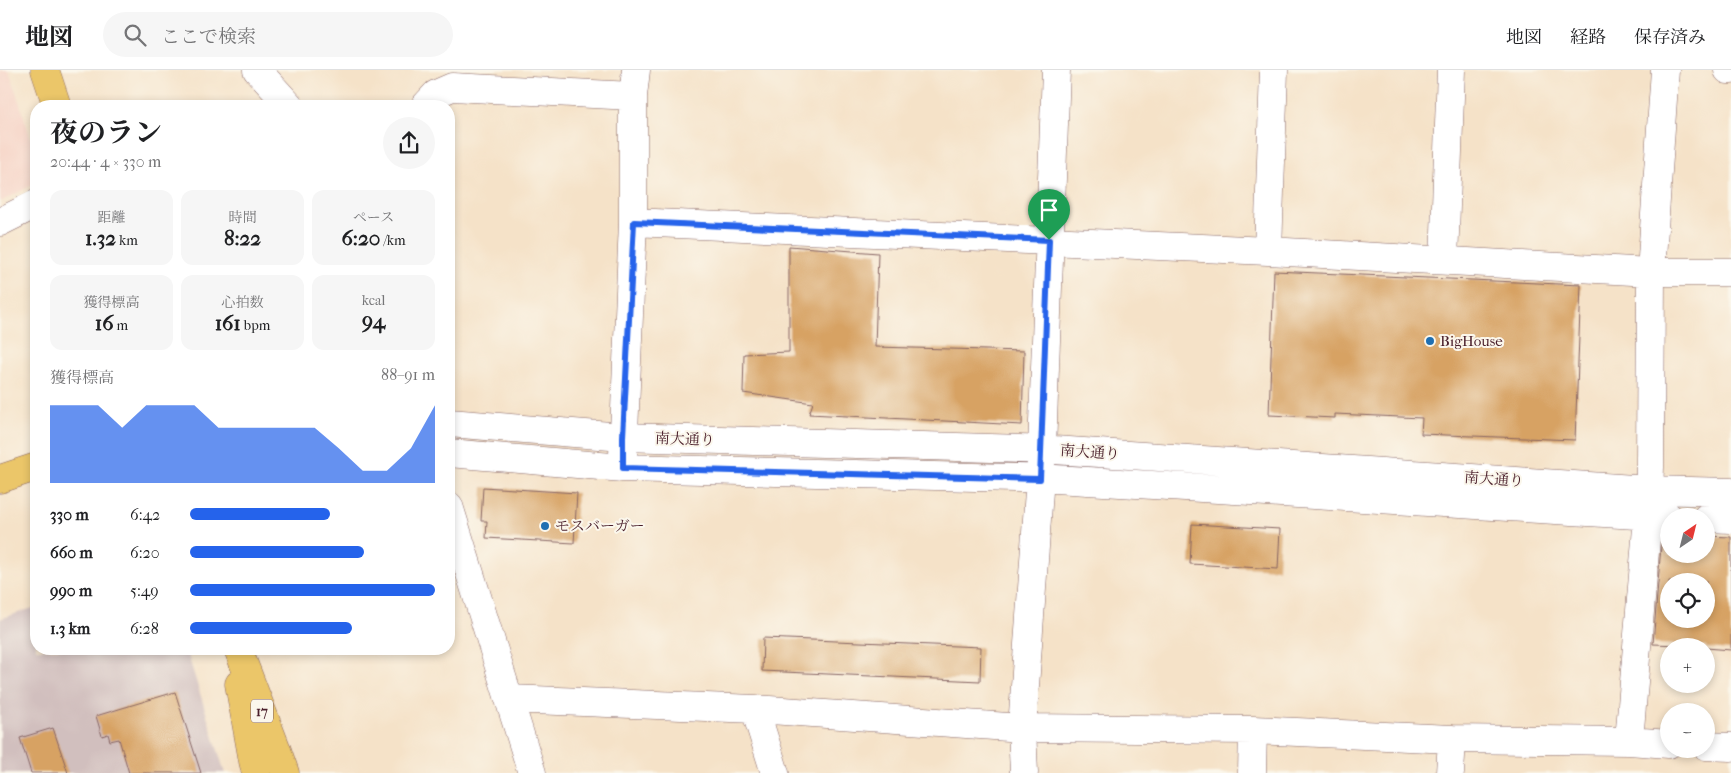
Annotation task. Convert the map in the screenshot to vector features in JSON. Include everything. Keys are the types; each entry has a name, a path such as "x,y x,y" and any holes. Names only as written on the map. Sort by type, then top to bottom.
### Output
{"main road":[{"path":"45,70 55,100"},
{"path":"0,479 30,469"},
{"name":"17","path":"233,655 256,773"},
{"name":"17","path":"240,655 285,773"}],"street":[{"path":"257,70 284,100"},
{"path":"1024,773 1022,728 1042,449 1056,70"},
{"path":"1268,251 1274,70"},
{"path":"1444,260 1451,70"},
{"path":"1629,741 1655,508 1651,272 1665,70"},
{"path":"430,100 444,79 635,83 634,222 623,468"},
{"path":"0,222 30,207"},
{"path":"634,222 1049,240 1651,272 1731,272"},
{"name":"南大通り","path":"455,423 623,437 1042,449 1655,508"},
{"name":"南大通り","path":"455,454 623,468 1040,479 1655,508 1731,492"},
{"path":"1715,518 1731,519"},
{"path":"455,525 532,773"},
{"path":"509,699 755,709 1022,728 1253,730 1452,739 1629,741 1660,743"},
{"path":"755,709 775,773"},
{"path":"1252,773 1253,730"},
{"path":"1450,773 1452,739"},
{"path":"1715,746 1731,747"}],"shaded area":[{"path":"0,70 9,70 30,136 30,186 0,202"},
{"path":"30,609 30,655 188,655 225,773 0,773 0,619"}],"building":[{"path":"789,246 878,253 875,347 1024,351 1022,425 809,414 813,403 743,393 744,354 789,352"},
{"path":"1274,271 1581,285 1575,440 1421,434 1422,418 1335,414 1335,418 1269,415"},
{"path":"483,487 577,493 574,543 486,538 487,521 481,521"},
{"path":"1192,524 1280,529 1278,569 1190,564"},
{"path":"1715,536 1731,537 1731,650 1715,649 1715,638 1660,638 1660,644 1653,644 1660,558 1660,563 1715,563"},
{"path":"763,638 981,647 980,681 762,671"},
{"path":"175,692 201,773 129,773 119,739 110,741 108,734 102,736 96,716"},
{"path":"53,728 68,773 31,773 20,738"}],"place":[{"name":"BigHouse","path":"1430,341"},
{"name":"モスバーガー","path":"545,526"}],"route":[{"path":"634,222 1049,240 1040,479 623,468 634,222"}]}
